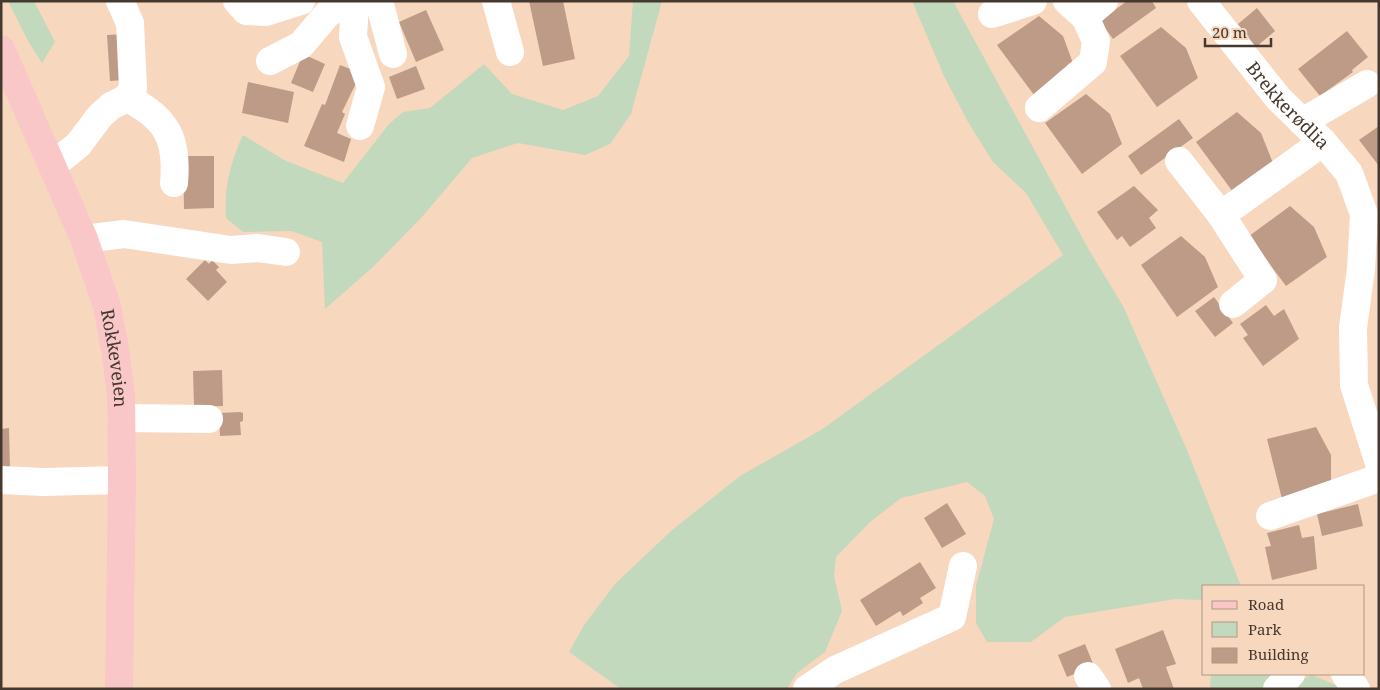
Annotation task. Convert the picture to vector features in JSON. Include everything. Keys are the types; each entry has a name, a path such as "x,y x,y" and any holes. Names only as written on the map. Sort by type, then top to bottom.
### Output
{"main road":[{"name":"Rokkeveien","path":"1,49 84,239 107,306 115,349 121,418 122,480 119,689"}],"street":[{"path":"53,165 78,145 100,116 111,106 127,98 133,88 130,23 120,1"},
{"path":"237,1 246,11 266,12 301,1"},
{"path":"496,1 510,52"},
{"path":"992,14 1033,1"},
{"name":"Brekkerødlia","path":"1201,1 1278,98 1323,142 1348,173 1372,210 1353,328 1354,385 1379,463"},
{"path":"360,2 393,54"},
{"path":"270,61 302,45 329,12 360,2"},
{"path":"360,2 353,37 371,87 360,126"},
{"path":"1039,108 1093,62 1096,41 1085,6"},
{"path":"1302,122 1367,84"},
{"path":"127,98 146,108 162,122 171,139 176,159 174,183"},
{"path":"1221,215 1323,142"},
{"path":"1179,160 1221,215 1263,280 1233,304"},
{"path":"84,239 124,234 230,250 258,248 286,252"},
{"path":"121,418 209,419"},
{"path":"1270,516 1379,478"},
{"path":"1,480 43,482 122,480"},
{"path":"807,689 855,660 885,649 952,617 963,566"},
{"path":"1277,689 1290,675"},
{"path":"1346,675 1356,689"}],"green space":[{"path":"8,1 34,1 55,42 42,63 28,41"},
{"path":"633,1 662,1 631,114 610,144 585,155 518,143 472,158 421,218 373,267 325,309 322,242 291,231 243,232 226,218 226,196 229,175 243,135 286,161 343,183 389,124 403,112 430,108 484,64 512,94 563,110 598,96 629,56"},
{"path":"912,1 953,1 1089,250 1123,306 1187,450 1241,585 1202,585 1202,600 1175,599 1065,617 1031,642 987,642 976,623 976,586 994,519 985,496 967,482 901,498 870,522 836,557 834,576 842,611 825,652 797,673 787,689 621,689 569,652 584,625 615,584 671,531 740,476 821,430 1063,255 1026,193 993,162 968,122 944,76"},
{"path":"1211,675 1271,675 1262,689 1210,689"},
{"path":"1312,675 1336,685 1339,689 1289,689 1293,684"}],"building":[{"path":"529,1 563,1 575,59 543,66"},
{"path":"1127,1 1152,1 1156,8 1113,39 1100,21"},
{"path":"1257,8 1275,31 1256,47 1238,24"},
{"path":"426,10 444,50 416,62 399,22"},
{"path":"1039,16 1063,36 1074,66 1034,95 997,45"},
{"path":"1161,27 1186,48 1198,78 1157,107 1120,56"},
{"path":"1347,31 1368,57 1352,70 1353,72 1320,96 1298,69"},
{"path":"125,34 125,80 110,81 107,35"},
{"path":"303,54 325,64 313,92 291,83"},
{"path":"340,65 361,73 342,112 345,114 337,133 351,139 344,162 304,146 322,104 325,105"},
{"path":"416,66 425,89 397,99 389,77"},
{"path":"248,82 294,92 288,123 242,113"},
{"path":"1086,94 1110,114 1122,144 1082,174 1045,123"},
{"path":"1237,112 1261,133 1273,163 1233,192 1196,142"},
{"path":"1179,119 1193,138 1141,175 1128,156"},
{"path":"1379,126 1379,166 1359,140"},
{"path":"183,156 214,156 214,208 184,209"},
{"path":"1134,186 1158,210 1149,218 1156,228 1130,247 1122,236 1117,240 1097,212"},
{"path":"1290,206 1314,227 1327,257 1286,286 1249,236"},
{"path":"1181,236 1205,257 1218,287 1177,317 1141,265"},
{"path":"205,260 209,264 212,260 219,267 216,270 227,282 208,301 186,279"},
{"path":"1214,297 1233,323 1215,337 1195,311"},
{"path":"1266,305 1274,316 1284,309 1299,339 1263,366 1243,338 1248,335 1240,324"},
{"path":"222,370 223,406 194,407 193,371"},
{"path":"219,413 243,413 243,421 240,422 241,435 220,436"},
{"path":"1316,427 1331,455 1331,486 1282,499 1267,439"},
{"path":"9,428 10,470 1,470 1,429"},
{"path":"947,503 966,534 942,548 924,518"},
{"path":"1358,504 1363,526 1322,536 1317,514"},
{"path":"1299,525 1302,538 1314,536 1317,569 1272,580 1265,547 1271,546 1267,533"},
{"path":"920,562 936,588 920,598 923,603 903,616 900,611 876,626 860,600"},
{"path":"1163,630 1176,664 1166,667 1174,689 1143,689 1139,678 1128,683 1115,649"},
{"path":"1085,644 1094,666 1067,677 1058,655"}]}
